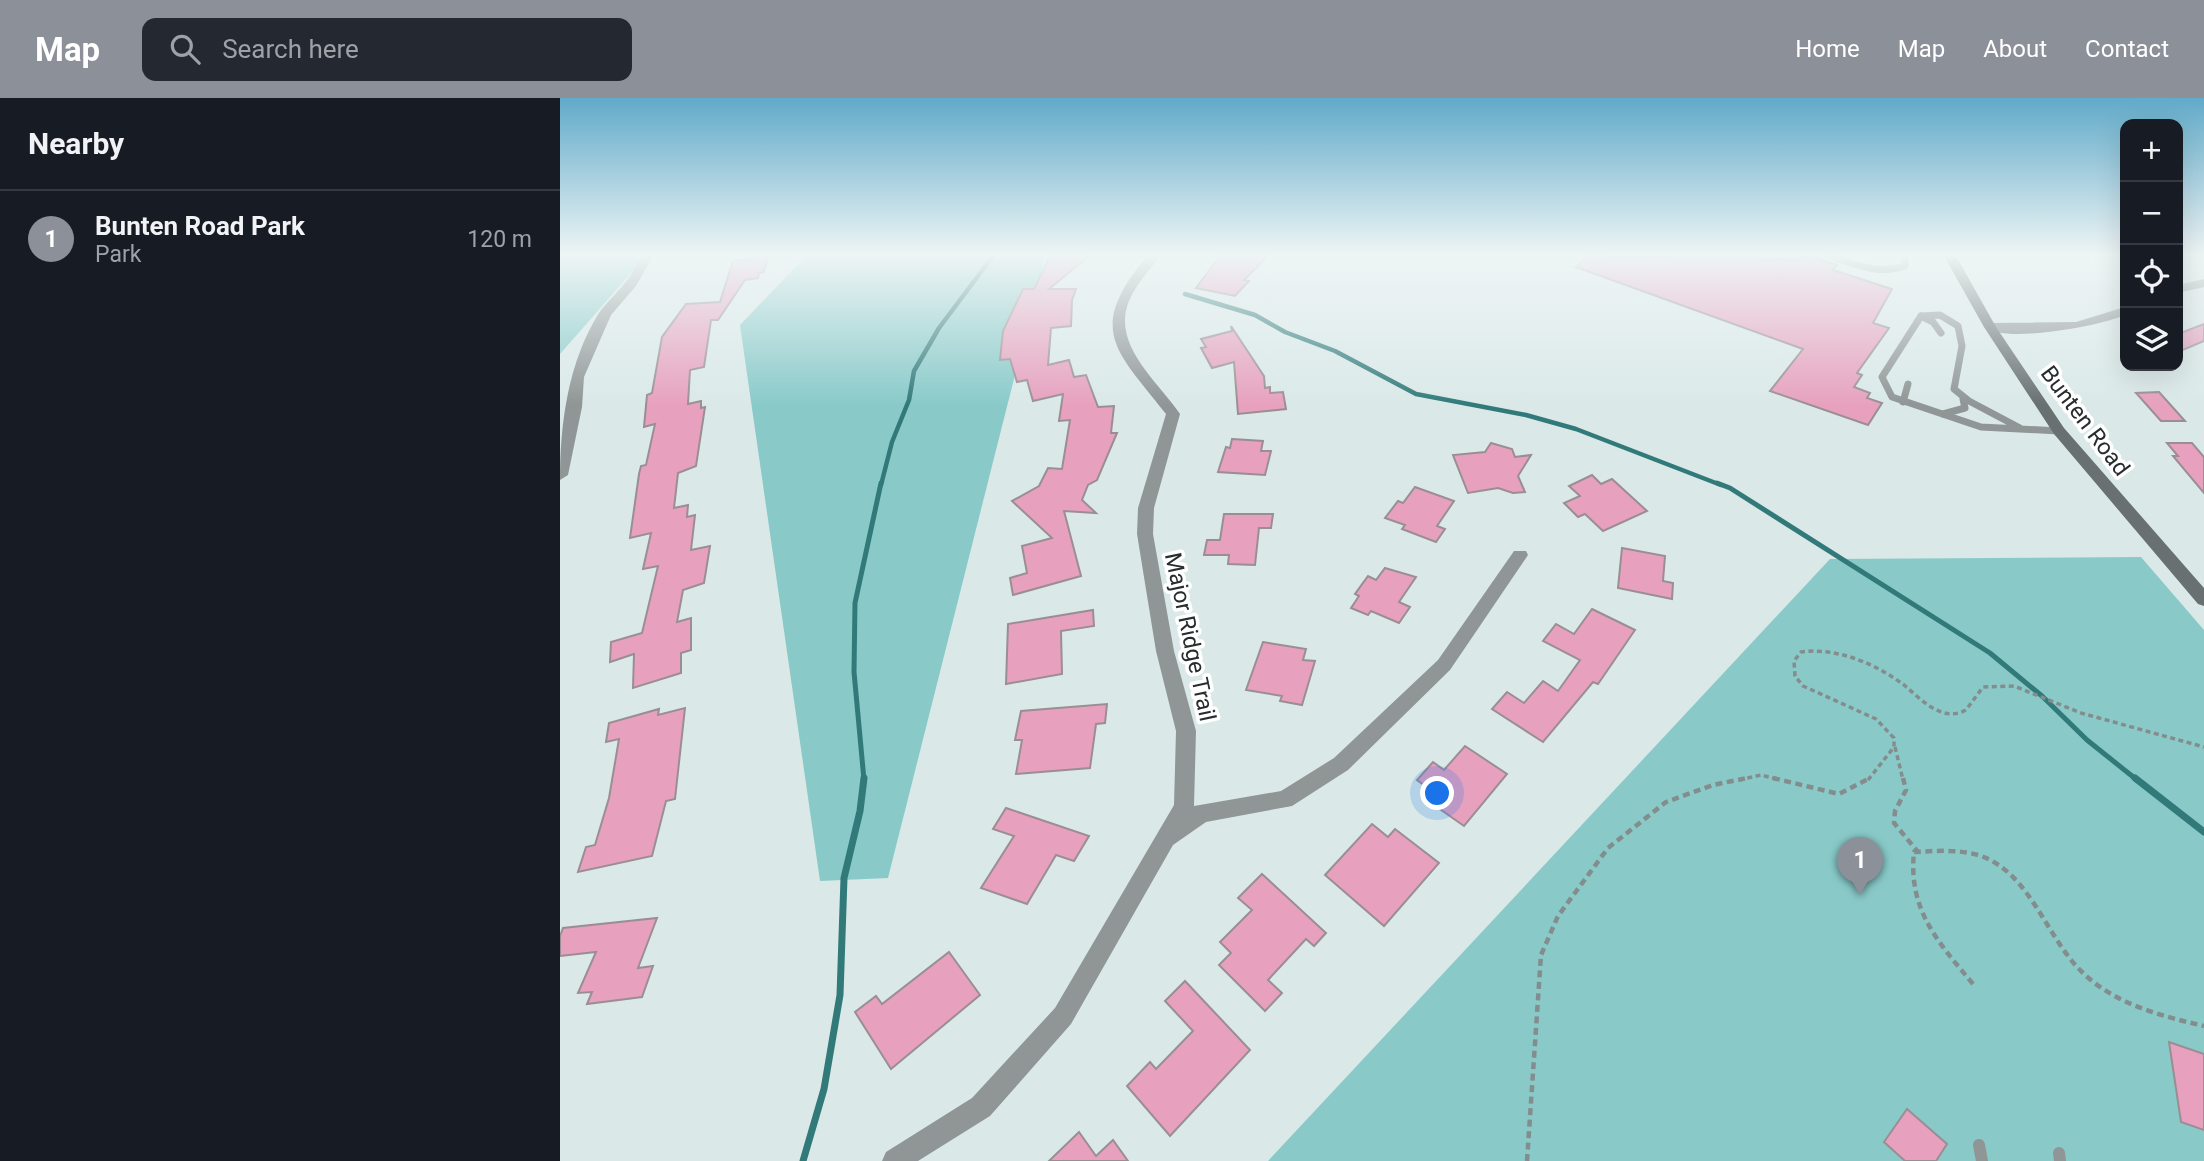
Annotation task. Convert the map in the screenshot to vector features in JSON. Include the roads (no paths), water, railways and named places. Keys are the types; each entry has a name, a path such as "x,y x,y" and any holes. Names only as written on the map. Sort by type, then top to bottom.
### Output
{"street":[{"path":"560,475 575,407 577,377 605,314 612,306"},
{"name":"Major Ridge Trail","path":"895,1161 981,1107 1063,1016 1159,845 1184,807 1186,731 1165,651 1144,534 1146,508 1173,414 1126,355 1116,324 1120,306"},
{"name":"Bunten Road","path":"1978,306 2059,431 2204,599"},
{"path":"1990,327 2068,328 2120,313"},
{"path":"1159,845 1201,813 1285,800 1341,764 1444,665 1520,555"}],"lane":[{"path":"2020,428 1963,399 1954,388 1953,380 1963,349 1958,326 1940,314 1927,313 1920,316 1882,377 1892,397 1939,415 1982,427 2059,431"},
{"path":"1920,316 1933,322 1941,333"},
{"path":"1903,402 1908,384"},
{"path":"1939,415 1965,408 1963,399"},
{"path":"1979,1145 1982,1161"}],"waterway":[{"path":"881,485 892,442 909,400 914,371 956,306"},
{"path":"1224,306 1255,315 1285,332 1335,351 1416,394 1526,415 1576,429 1721,485"},
{"path":"864,779 854,672 855,603 881,483"},
{"path":"1717,483 1730,488 1990,653 2042,696 2087,740 2137,780"},
{"path":"2135,778 2204,832"},
{"path":"803,1161 824,1089 840,995 844,878 860,811 864,779"}],"place":[{"name":"Bunten Road Park","path":"1860,895"}]}
